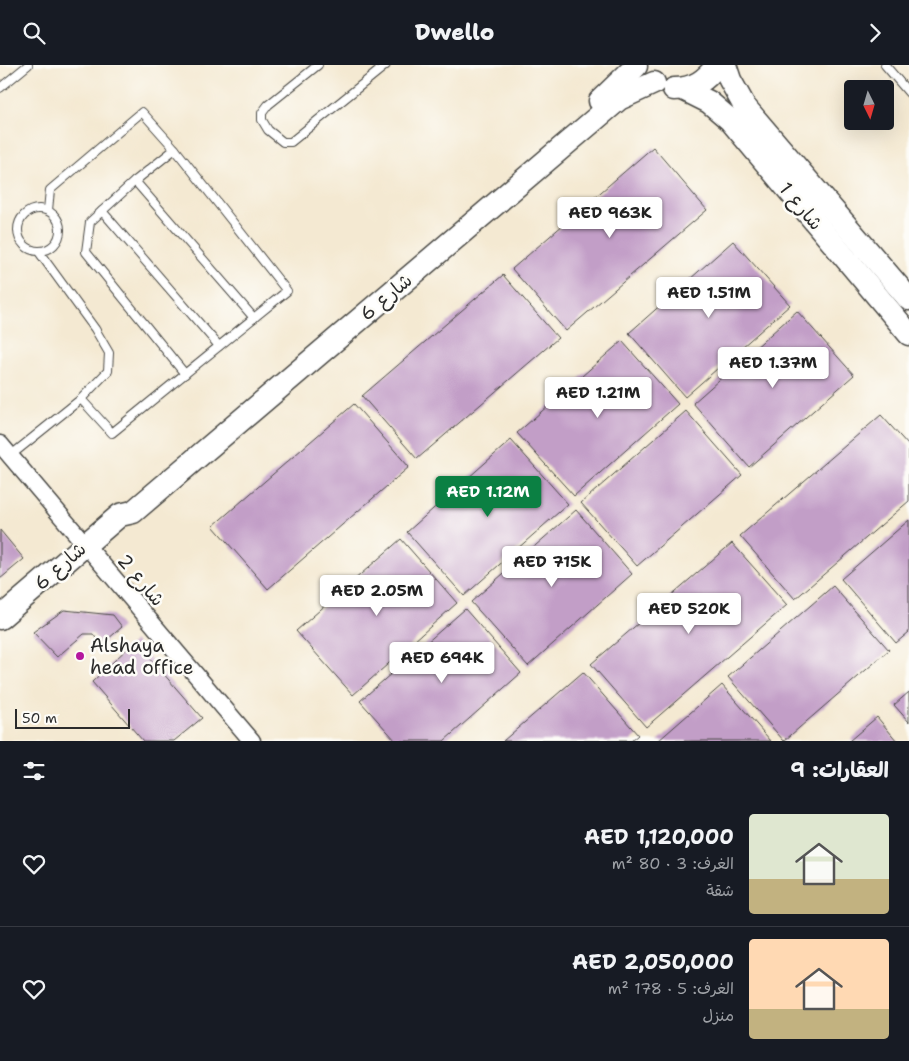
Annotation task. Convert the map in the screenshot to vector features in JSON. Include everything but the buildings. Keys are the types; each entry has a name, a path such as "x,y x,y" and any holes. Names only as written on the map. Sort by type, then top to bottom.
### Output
{"street":[{"path":"636,65 654,83"},
{"name":"شارع 6","path":"120,515 124,502 613,90 636,65"},
{"path":"683,89 697,85 709,76 717,65"},
{"name":"شارع 1","path":"725,65 730,80 745,107 909,299"},
{"name":"شارع 1","path":"654,83 668,89 683,89 709,102 730,120 909,334"},
{"name":"شارع 6","path":"0,617 120,515 133,512 619,99 654,83"},
{"name":"شارع 2","path":"5,450 252,741"}],"lane":[{"path":"0,88 28,65"},
{"path":"318,65 268,105 262,113 262,120 268,130 283,142 291,142 386,65"},
{"path":"885,65 909,93"},
{"path":"48,210 50,190 142,112 175,149 287,291 112,433 81,399"},
{"path":"175,149 135,181 90,222 86,252 185,374"},
{"path":"135,181 254,318"},
{"path":"31,210 48,210 59,222 61,231 59,239 54,246 47,250 39,252 30,250 23,245 19,238 17,230 19,222 31,210"},
{"path":"102,211 219,346"},
{"path":"5,450 81,399 108,371 109,353 95,329 39,252"}],"place":[{"name":"Alshaya head office","path":"80,656"}]}
